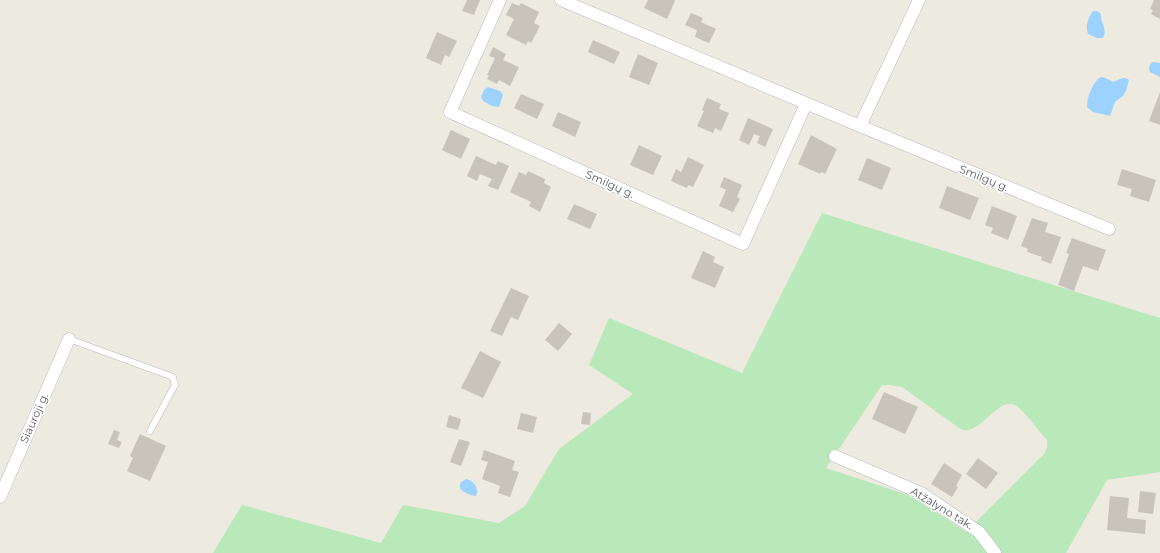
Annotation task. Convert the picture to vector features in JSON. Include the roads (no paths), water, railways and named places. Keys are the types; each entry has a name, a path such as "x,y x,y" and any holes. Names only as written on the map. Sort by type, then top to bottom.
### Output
{"street":[{"name":"Smilgų g.","path":"500,0 450,112 743,244 806,104"},
{"name":"Smilgų g.","path":"561,0 806,104 1109,229"},
{"path":"860,126 919,0"},
{"name":"Siauroji g.","path":"0,497 69,339"},
{"name":"Atžalyno tak.","path":"835,456 921,493 980,532 996,553"}],"lane":[{"path":"69,339 173,377 175,385 150,431"}],"water":[{"path":"1093,11 1097,11 1101,14 1105,32 1103,38 1097,38 1088,34 1088,22"},
{"path":"1153,62 1160,63 1160,77 1150,72 1149,66"},
{"path":"1102,77 1113,82 1123,78 1129,80 1126,91 1123,96 1115,102 1110,116 1093,112 1087,107 1092,88 1096,81"},
{"path":"488,87 500,91 503,95 499,107 492,106 483,101 481,97 484,90"},
{"path":"466,479 474,483 476,486 476,496 464,492 460,488 462,482"}]}
